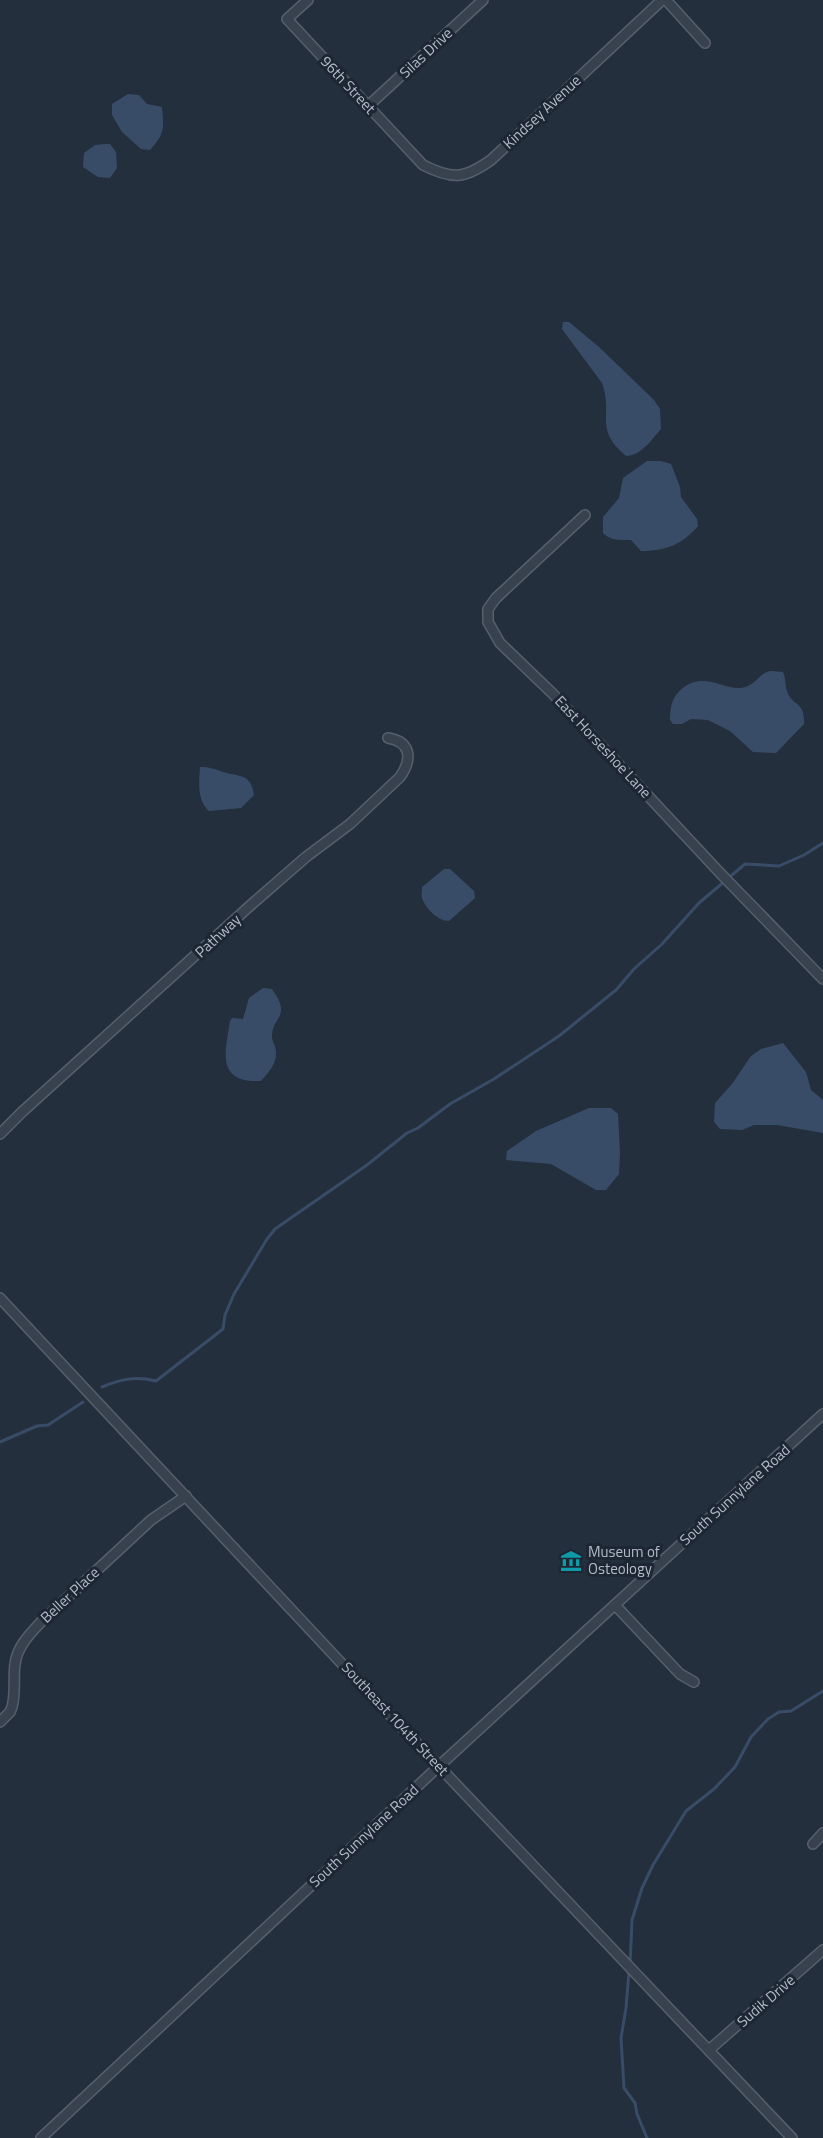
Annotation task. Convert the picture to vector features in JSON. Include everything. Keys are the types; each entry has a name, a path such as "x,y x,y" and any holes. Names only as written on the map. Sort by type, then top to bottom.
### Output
{"street":[{"name":"96th Street","path":"308,0 287,19 410,151"},
{"name":"Silas Drive","path":"368,106 483,0"},
{"path":"664,0 705,43"},
{"name":"Kindsey Avenue","path":"410,151 423,165 439,173 459,176 474,172 491,160 664,0"},
{"name":"East Horseshoe Lane","path":"585,514 496,598 488,609 488,622 494,635 552,693 721,874 823,979"},
{"name":"Pathway","path":"0,1134 252,904 306,857 350,824 400,777 406,769 408,756 403,744 388,738"},
{"name":"Southeast 104th Street","path":"0,1298 792,2138"},
{"name":"South Sunnylane Road","path":"41,2138 439,1766 823,1414"},
{"name":"Beller Place","path":"0,1722 12,1707 15,1664 19,1650 27,1637 151,1520 186,1496"},
{"path":"615,1605 680,1674 694,1682"},
{"path":"813,1844 823,1833"},
{"name":"Sudik Drive","path":"710,2050 823,1950"}],"water":[{"path":"128,94 139,95 147,104 162,107 162,130 150,150 141,149 122,132 112,115 112,104"},
{"path":"110,144 116,152 117,168 110,178 98,177 83,167 84,153 95,145"},
{"path":"563,322 569,322 599,347 654,400 660,409 661,429 637,453 626,456 610,437 602,383 562,329"},
{"path":"647,461 671,464 680,487 681,497 697,519 698,526 686,538 672,546 641,551 631,540 612,539 606,536 603,533 603,517 619,498 623,478"},
{"path":"783,672 789,696 800,707 804,716 804,724 776,753 753,752 730,731 708,720 691,719 682,724 673,724 670,720 674,698 680,690 693,682 710,682 740,688 748,686 764,673"},
{"path":"200,767 212,768 247,779 254,795 241,808 209,811 202,802 199,785"},
{"path":"444,869 450,869 474,891 475,898 449,921 432,913 422,896 422,887"},
{"path":"263,988 272,989 281,1006 272,1038 276,1056 272,1068 261,1081 247,1080 236,1077 227,1064 226,1044 230,1021 232,1018 243,1019 249,998"},
{"path":"783,1043 806,1072 811,1090 823,1100 823,1133 777,1125 754,1125 742,1130 720,1129 714,1122 715,1103 732,1084 751,1056 761,1049"},
{"path":"589,1108 611,1108 618,1114 619,1174 606,1190 596,1190 551,1164 506,1160 507,1151 536,1131"}],"waterway":[{"path":"102,1387 128,1379 156,1381 223,1329 225,1315 234,1294 275,1229 367,1165 407,1133 559,1036 616,990 699,903 745,864 779,866 804,855 823,843"},
{"path":"0,1442 37,1426 48,1425 83,1402"},
{"path":"630,1965 632,1920 642,1888 653,1865 686,1811 714,1789 735,1767 751,1737 768,1719 779,1712 791,1711 823,1691"},
{"path":"629,1971 621,2038 624,2088 635,2103 647,2138"}],"place":[{"name":"Museum of Osteology","path":"571,1561"}]}
